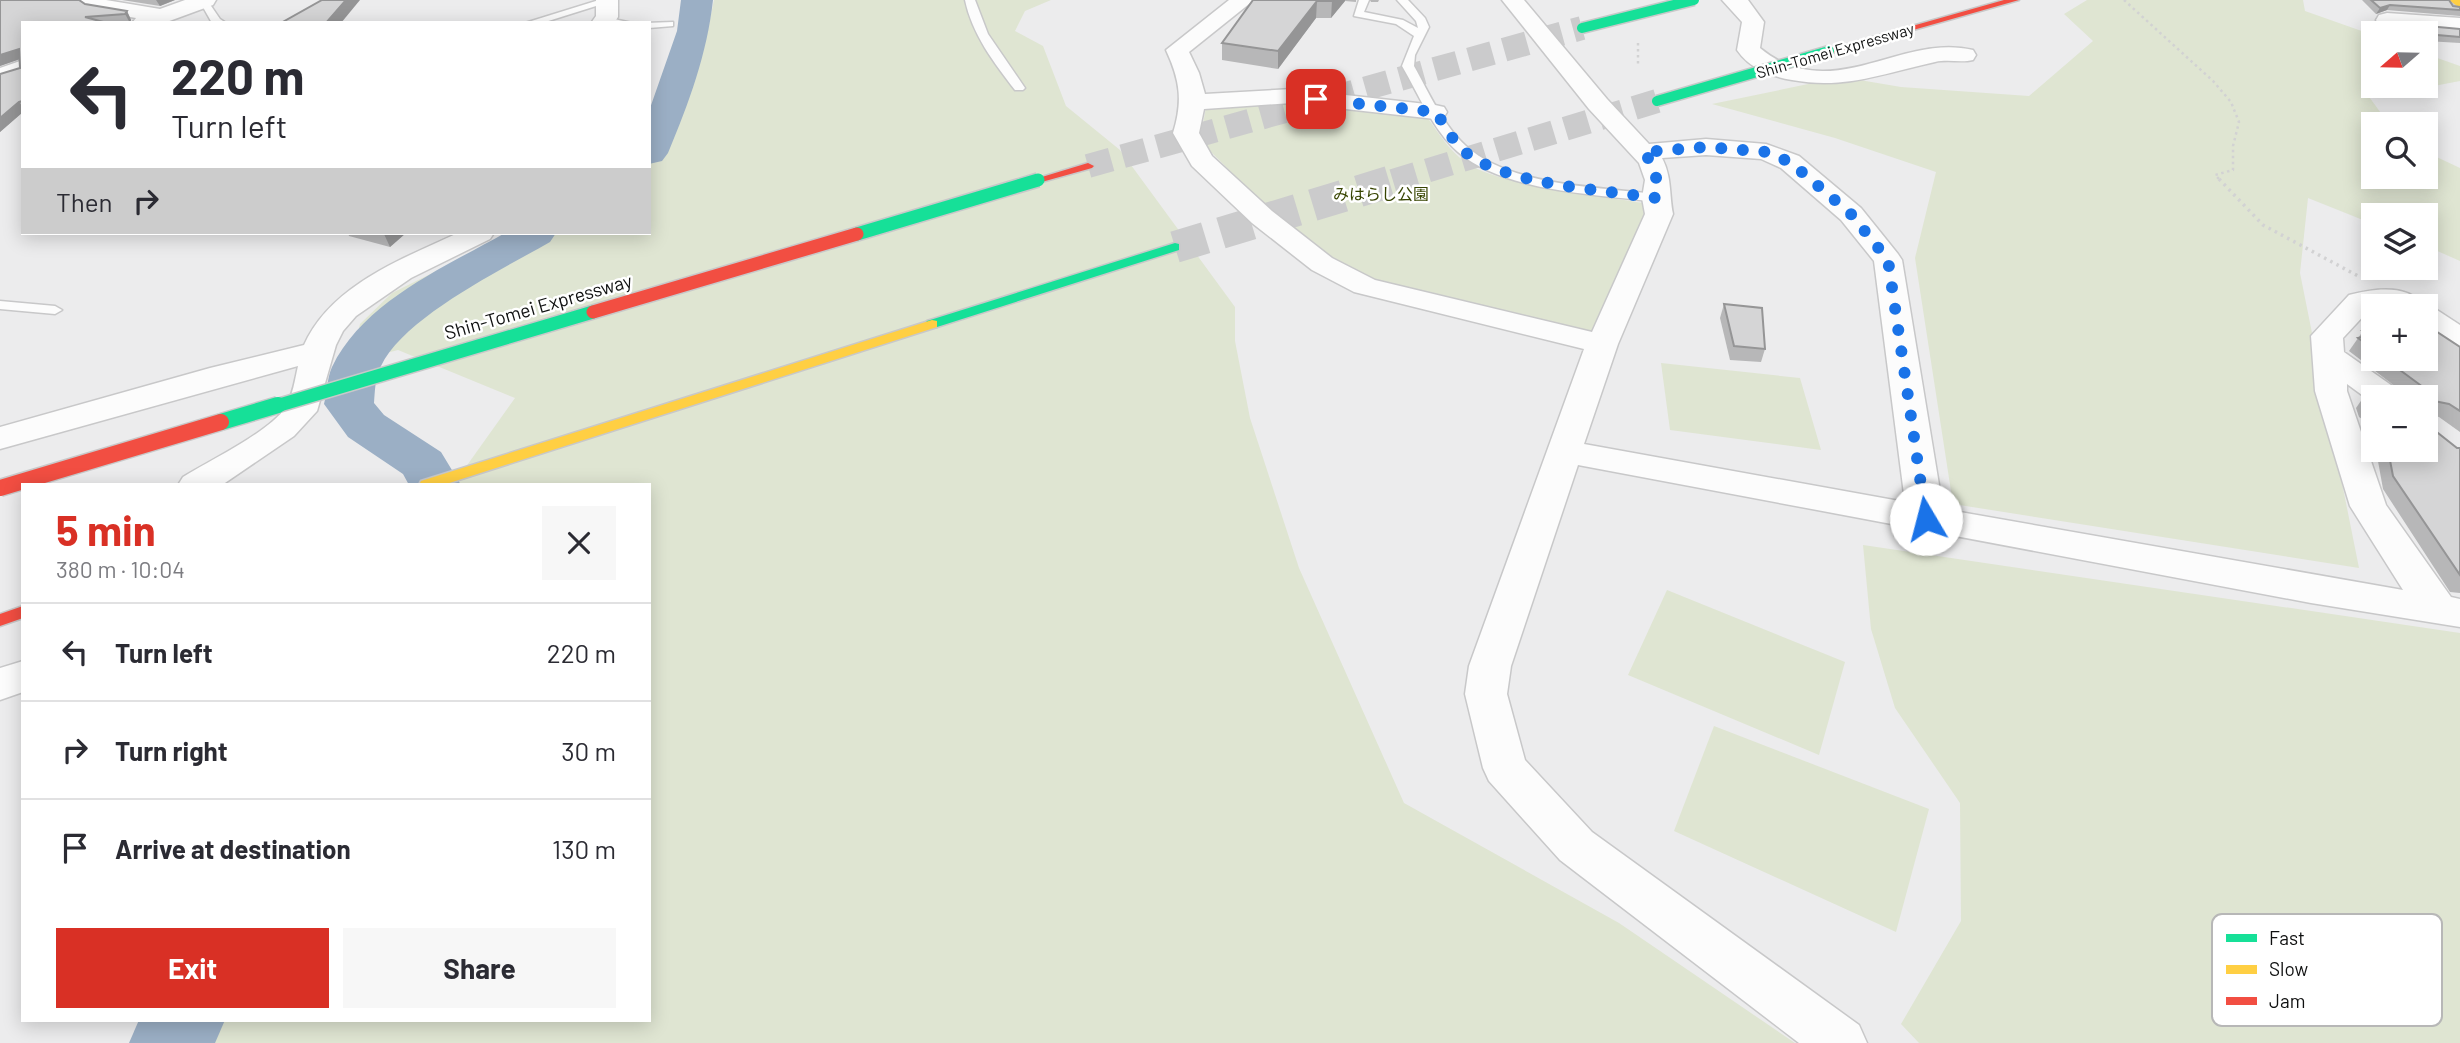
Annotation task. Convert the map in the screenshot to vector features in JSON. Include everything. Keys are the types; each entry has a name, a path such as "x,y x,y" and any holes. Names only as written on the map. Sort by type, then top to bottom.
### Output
{"main road":[{"path":"1582,28 1694,0"},
{"name":"Shin-Tomei Expressway","path":"1657,101 2014,0"},
{"path":"2454,0 2460,5"},
{"name":"Shin-Tomei Expressway","path":"0,488 1088,166"},
{"path":"432,483 1175,247"},
{"path":"0,620 21,613"}],"street":[{"path":"87,0 152,19 204,0"},
{"path":"1243,0 1177,50 1189,75 1196,102 1186,133 1201,160 1262,217 1322,264 1364,286 1602,344"},
{"path":"1513,0 1598,104 1651,161 1658,180 1656,198 1659,214 1602,344 1490,666 1486,694 1505,768 1576,846 1841,1043"},
{"path":"1732,0 1740,5 1754,22 1748,50 1765,64 1795,75 1842,77 1938,54 1965,55"},
{"path":"2387,20 2460,26"},
{"path":"0,76 21,67"},
{"path":"1196,102 1292,96 1436,112"},
{"path":"1643,152 1706,147 1766,152 1790,162 1851,214 1888,260 1926,519"},
{"path":"199,483 275,434 300,412 329,327 359,300 396,274 476,235"},
{"path":"2361,301 2327,336 2331,391 2368,506 2413,575 2450,611"},
{"path":"2438,324 2460,338"},
{"path":"0,438 221,375 319,351"},
{"path":"2329,356 2369,385"},
{"path":"1563,451 2311,589 2450,611"},
{"path":"0,613 21,598"},
{"path":"0,684 21,677"}],"lane":[{"path":"204,0 216,21"},
{"path":"970,0 971,9 994,55 1019,88"},
{"path":"1364,0 1358,13 1414,26 1419,35"},
{"path":"1402,0 1424,27 1408,66 1462,150 1487,166 1527,178 1656,198"},
{"path":"542,21 605,11 623,21"},
{"path":"651,25 668,24"},
{"path":"0,305 55,310"}],"path":[{"path":"2124,0 2213,81 2231,102 2239,122 2233,146 2233,170 2215,175 2263,225 2387,294"}],"green space":[{"path":"714,0 1051,0 1025,11 1015,31 1043,46 1066,106 1120,150 1235,307 1235,341 1250,418 1299,568 1404,803 1619,923 1795,1043 153,1043 163,1022 651,1022 651,483 454,483 515,398 398,350 351,362 360,324 392,293 509,235 651,235 651,121 671,117 705,43"},
{"path":"2087,0 2303,0 2305,11 2361,31 2361,98 2370,98 2380,112 2361,112 2361,189 2438,189 2438,158 2460,168 2460,261 2438,251 2438,203 2361,203 2361,219 2308,198 2300,273 2359,568 1953,504 1915,258 1936,172 1835,138 1712,104 1842,77 1901,87 2029,96 2093,41 2064,14"},
{"path":"2438,58 2460,66 2460,81 2438,85"},
{"name":"みはらし公園","path":"1263,99 1427,117 1454,152 1480,170 1524,183 1643,203 1652,214 1599,329 1580,335 1365,278 1332,258 1255,196 1200,141 1206,107"},
{"path":"1661,363 1800,378 1821,450 1670,430"},
{"path":"1863,545 2460,633 2460,1043 1919,1043 1901,1024 1961,921 1960,803 1895,708 1871,629"},
{"path":"1667,590 1845,662 1819,755 1628,675"},
{"path":"1714,726 1929,809 1896,932 1674,831"}],"building":[{"path":"0,0 79,0 85,4 127,11 125,14 85,17 100,21 21,21 21,102 0,118 0,74 20,68 19,49 0,55"},
{"path":"322,0 346,0 328,21 285,21"},
{"path":"1253,0 1333,0 1317,1 1278,51 1222,43"},
{"path":"2371,0 2449,0 2453,6 2460,7 2460,10 2390,5 2380,8"},
{"path":"2438,27 2460,29 2460,37 2438,35"},
{"path":"1724,304 1762,308 1765,349 1734,346"},
{"path":"2438,333 2460,347 2460,411 2449,404 2438,402 2438,385 2420,385 2401,371 2438,371"},
{"path":"2438,433 2460,448 2460,575 2393,476 2390,462 2438,462"}],"waterway":[{"path":"651,148 673,98 693,31 697,0"},
{"path":"434,483 423,464 366,426 349,404 356,367 368,347 410,309 435,291 532,235"},
{"path":"168,1043 185,1022"}],"tunnel":[{"path":"1088,166 1582,28"},
{"path":"1393,181 1657,101"},
{"path":"1175,247 1399,179"}],"traffic: fast":[{"path":"1582,28 1694,0"},
{"path":"1657,101 1829,51"},
{"path":"857,234 1038,180"},
{"path":"932,324 1175,247"},
{"path":"221,422 593,312"}],"traffic: slow":[{"path":"2454,0 2460,5"},
{"path":"432,483 932,324"}],"traffic: jam":[{"path":"1829,51 2014,0"},
{"path":"1038,180 1088,166"},
{"path":"593,312 857,234"},
{"path":"0,488 221,422"},
{"path":"0,620 21,613"}],"route":[{"path":"1316,99 1436,112 1462,150 1487,166 1527,178 1656,198 1658,180 1651,161 1643,152 1706,147 1766,152 1790,162 1851,214 1888,260 1926,519"}]}
